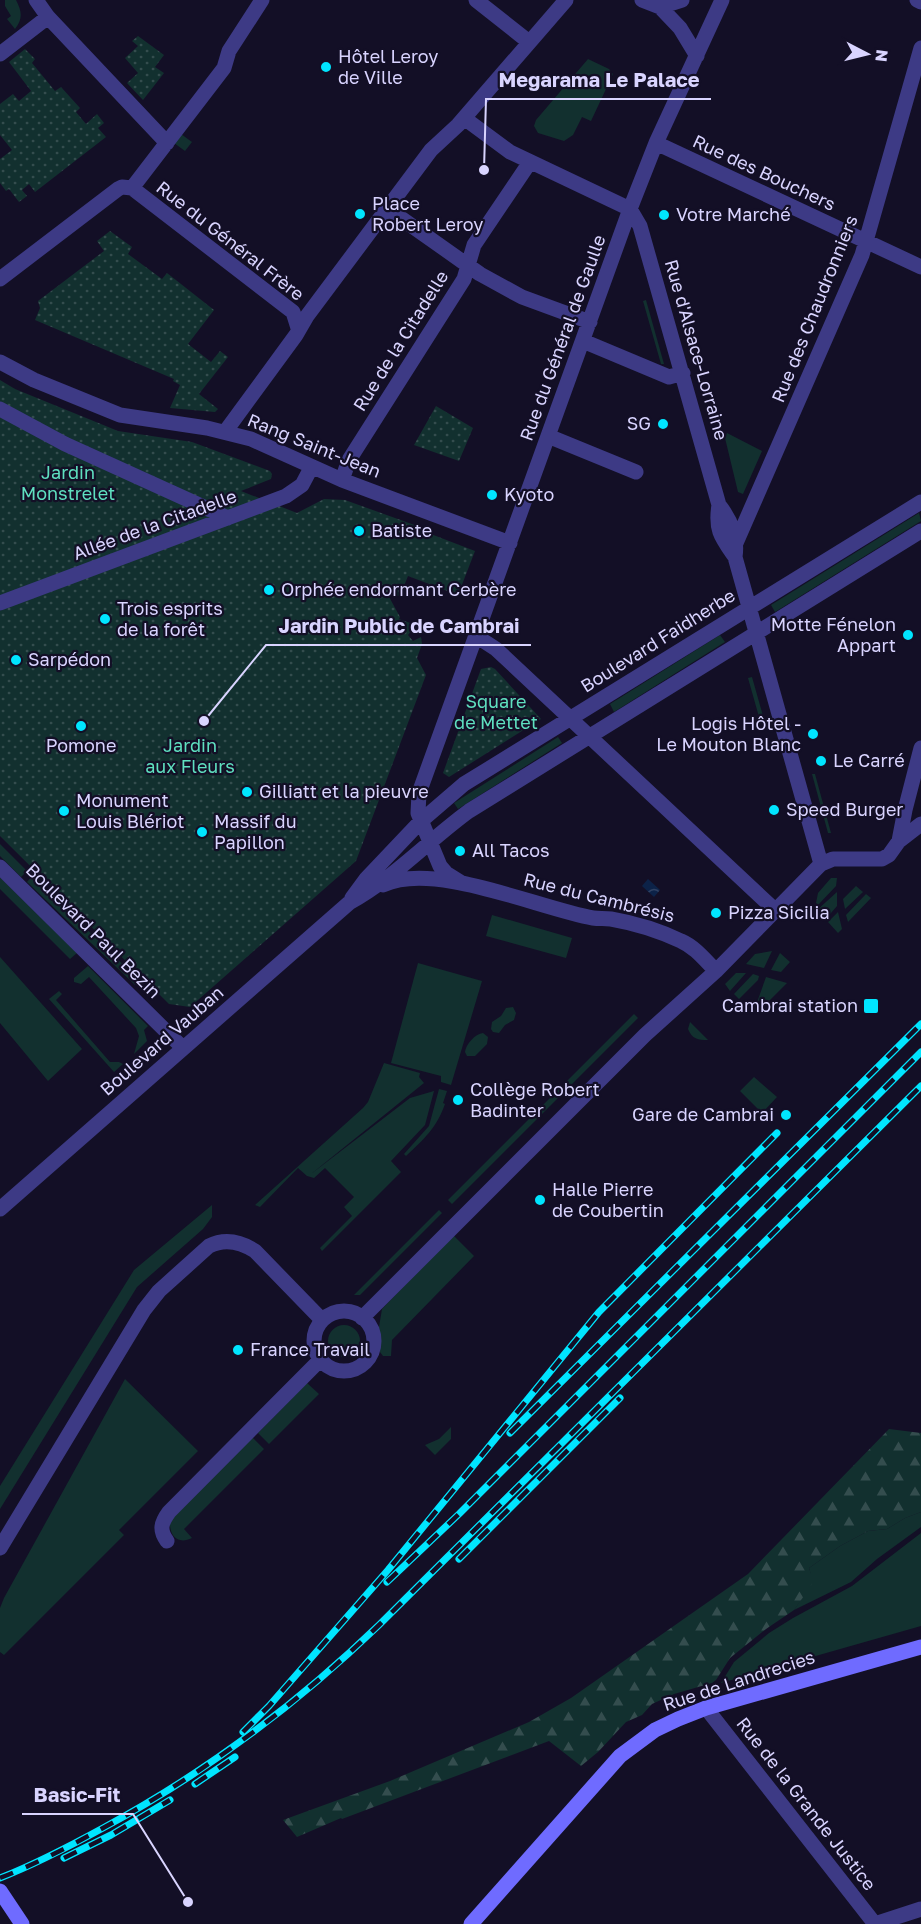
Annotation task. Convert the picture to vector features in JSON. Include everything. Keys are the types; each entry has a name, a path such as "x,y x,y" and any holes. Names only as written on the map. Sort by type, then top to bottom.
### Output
{"main road":[{"name":"Rue de Landrecies","path":"471,1924 620,1756 642,1738 661,1727 706,1708 921,1647"},
{"path":"0,1891 20,1921"}],"street":[{"path":"36,0 48,17 167,143"},
{"path":"0,279 118,189 132,188 224,68 230,51 262,0"},
{"path":"476,0 529,42"},
{"path":"225,432 296,335 298,328 431,150 464,118 566,0"},
{"path":"642,0 660,7 680,28 697,56"},
{"path":"660,7 682,0"},
{"name":"Rue du Général de Gaulle","path":"421,821 417,806 419,793 630,209 656,143 722,0"},
{"path":"917,0 921,2"},
{"path":"0,54 48,17"},
{"name":"Rue des Chaudronniers","path":"736,550 866,242 921,48"},
{"path":"464,118 500,146 630,209"},
{"name":"Rue des Bouchers","path":"656,143 921,267"},
{"name":"Rue de la Citadelle","path":"342,480 349,460 464,279 474,245 531,162"},
{"name":"Rue du Général Frère","path":"132,188 293,312 298,328"},
{"path":"388,209 480,274 522,297 590,322"},
{"name":"Rue d'Alsace-Lorraine","path":"630,209 640,226 719,505 729,516 749,607 821,864"},
{"path":"583,340 669,377 683,373"},
{"name":"Rang Saint-Jean","path":"0,362 34,380 120,415 225,432 251,439 311,468 510,543"},
{"path":"0,409 82,452 228,518"},
{"path":"548,436 636,472"},
{"name":"Allée de la Citadelle","path":"0,603 296,491 311,468"},
{"name":"Boulevard Faidherbe","path":"421,821 464,784 921,502"},
{"path":"430,842 470,812 921,531"},
{"path":"476,636 496,649 776,911"},
{"path":"899,842 921,748"},
{"name":"Rue du Cambrésis","path":"421,821 442,869 462,882"},
{"name":"Boulevard Vauban","path":"349,903 366,879 421,821"},
{"path":"362,1318 639,1041 716,970 821,864 833,860 882,859 921,824"},
{"name":"Boulevard Vauban","path":"0,1209 349,903 374,889 430,842"},
{"name":"Boulevard Paul Bezin","path":"0,867 183,1048"},
{"name":"Rue du Cambrésis","path":"374,889 391,881 400,880 428,879 462,882 595,919 611,919 666,935 690,946 716,970"},
{"path":"0,1548 150,1301 209,1246 220,1242 231,1242 255,1251 322,1320"},
{"path":"342,1311 355,1313 362,1318 369,1325 374,1339 371,1353 363,1364 352,1370 339,1371 327,1366 320,1360 315,1350 316,1329 322,1320 342,1311"},
{"path":"166,1541 161,1528 169,1512 320,1360"},
{"name":"Rue de la Grande Justice","path":"706,1708 875,1924 921,1909"}],"green space":[{"path":"5,0 16,0 20,8 21,15 15,29 7,19 11,16 5,6"},
{"path":"138,36 164,55 155,67 164,73 143,100 127,83 138,73 125,58 138,46 132,41"},
{"path":"25,49 35,59 32,63 55,91 61,87 80,108 76,112 86,124 97,114 104,123 98,128 106,137 35,192 29,184 22,190 27,196 19,202 9,189 6,191 0,183 0,159 12,150 0,135 0,104 13,94 19,101 31,91 9,62"},
{"path":"588,59 609,69 613,74 591,121 582,117 573,135 564,141 538,133 534,126 536,120"},
{"path":"181,134 192,142 185,151 174,143"},
{"path":"110,231 132,247 128,254 162,279 167,273 214,310 188,344 211,362 220,351 228,357 199,394 218,409 215,412 170,408 180,385 173,381 174,379 35,320 40,308 38,301 104,251 97,241"},
{"path":"646,300 664,364 661,364 643,301"},
{"name":"Jardin aux Fleurs","path":"0,380 15,389 118,431 192,442 270,471 271,479 241,491 297,513 324,499 345,500 420,527 423,531 475,551 458,595 408,576 400,596 388,595 399,619 413,624 417,629 408,635 413,641 421,637 422,644 417,658 426,675 356,861 190,1007 169,1004 0,836"},
{"path":"436,406 473,428 459,461 414,445"},
{"path":"727,433 762,451 743,494 738,492 725,438"},
{"path":"919,513 921,521 775,612 771,605"},
{"path":"720,635 725,642 614,712 610,704"},
{"name":"Square de Mettet","path":"491,667 541,719 449,777 443,773 481,669"},
{"path":"752,677 765,723 761,724 748,678"},
{"path":"558,737 562,743 458,809 454,803"},
{"path":"812,774 815,774 831,833 828,833"},
{"path":"0,844 27,871 21,877 0,856"},
{"path":"32,876 139,980 135,985 27,882"},
{"path":"0,877 77,953 70,959 0,889"},
{"path":"831,878 837,878 836,886 818,905 816,903 818,893"},
{"path":"856,886 863,892 845,909 843,899"},
{"path":"837,892 837,906 825,920 816,911"},
{"path":"866,894 871,898 848,922 846,915"},
{"path":"838,912 842,929 838,933 828,922"},
{"path":"492,915 572,938 566,958 486,936"},
{"path":"772,951 764,968 746,964 755,954"},
{"path":"780,953 790,962 781,972 771,970"},
{"path":"0,957 82,1049 48,1081 0,1023"},
{"path":"418,963 482,981 451,1085 441,1082 441,1076 391,1063"},
{"path":"88,966 148,1026 144,1030 147,1041 134,1054 139,1036 136,1028 89,977 81,984 74,982 74,978"},
{"path":"736,973 746,973 730,991 725,984"},
{"path":"753,974 759,976 758,980 739,999 734,994"},
{"path":"766,977 787,983 758,1012 755,1008"},
{"path":"59,991 62,994 56,1000 110,1062 123,1064 114,1072 49,999"},
{"path":"513,1007 516,1013 514,1020 505,1025 499,1033 493,1032 492,1022 501,1016 506,1008"},
{"path":"634,1014 638,1018 452,1204 448,1200"},
{"path":"690,1022 708,1040 698,1039 691,1035 688,1029"},
{"path":"483,1033 488,1037 487,1044 475,1056 467,1056 465,1052 469,1043 474,1037"},
{"path":"384,1063 420,1073 419,1077 424,1083 311,1174 410,1098 434,1091 425,1125 391,1161 401,1172 322,1251 320,1248 352,1216 344,1207 354,1197 325,1168 314,1178 307,1176 298,1168 260,1207 255,1205 363,1108 368,1102"},
{"path":"754,1077 777,1097 762,1113 740,1091"},
{"path":"439,1089 447,1091 443,1103 445,1104 438,1120 429,1133 406,1156 404,1154 429,1126"},
{"path":"212,1205 212,1217 203,1229 137,1287 0,1509 0,1486 134,1270"},
{"path":"439,1210 442,1213 360,1295 354,1295"},
{"path":"453,1235 474,1256 392,1340 391,1356 383,1356 380,1352 379,1327 382,1309"},
{"path":"344,1325 355,1330 360,1341 355,1352 344,1357 333,1352 328,1341 333,1330"},
{"path":"125,1379 198,1451 119,1530 124,1535 4,1655 0,1652 0,1608 4,1598"},
{"path":"307,1383 319,1394 269,1444 258,1433"},
{"path":"451,1427 451,1439 435,1455 425,1445 439,1439"},
{"path":"889,1429 921,1433 921,1512 887,1529 868,1531 840,1546 809,1568 812,1577 811,1586 794,1610 730,1658 712,1683 674,1694 652,1704 642,1715 626,1722 598,1752 581,1766 549,1741 341,1818 297,1837 283,1820 390,1781 529,1722 571,1698 748,1574"},
{"path":"252,1437 264,1449 184,1529 192,1538 179,1540 175,1538 171,1531 170,1521"},
{"path":"921,1512 921,1527 877,1559 851,1582 794,1610 809,1585 809,1568 840,1546 868,1531 887,1529"},
{"path":"921,1533 921,1626 721,1683 734,1662 769,1633 852,1586"}],"water":[{"path":"648,879 660,890 654,897 642,886"}],"railway":[{"path":"510,1433 921,1024"},
{"path":"387,1582 459,1514 921,1052"},
{"path":"0,1878 40,1861 141,1807 213,1761 315,1683 379,1625 921,1086"},
{"path":"243,1732 269,1706 388,1570 599,1312 777,1133"},
{"path":"459,1559 620,1398"},
{"path":"195,1784 235,1757"},
{"path":"64,1858 111,1835 170,1800"}],"place":[{"name":"Hôtel Leroy de Ville","path":"326,67"},
{"name":"Megarama Le Palace","path":"484,170"},
{"name":"Place Robert Leroy","path":"360,214"},
{"name":"Votre Marché","path":"664,215"},
{"name":"SG","path":"663,424"},
{"name":"Kyoto","path":"492,495"},
{"name":"Batiste","path":"359,531"},
{"name":"Orphée endormant Cerbère","path":"269,590"},
{"name":"Trois esprits de la forêt","path":"105,619"},
{"name":"Motte Fénelon Appart","path":"908,635"},
{"name":"Sarpédon","path":"16,660"},
{"name":"Jardin Public de Cambrai","path":"204,721"},
{"name":"Pomone","path":"81,726"},
{"name":"Logis Hôtel - Le Mouton Blanc","path":"813,734"},
{"name":"Le Carré","path":"821,761"},
{"name":"Gilliatt et la pieuvre","path":"247,792"},
{"name":"Speed Burger","path":"774,810"},
{"name":"Monument Louis Blériot","path":"64,811"},
{"name":"Massif du Papillon","path":"202,832"},
{"name":"All Tacos","path":"460,851"},
{"name":"Pizza Sicilia","path":"716,913"},
{"name":"Cambrai station","path":"871,1006"},
{"name":"Collège Robert Badinter","path":"458,1100"},
{"name":"Gare de Cambrai","path":"786,1115"},
{"name":"Halle Pierre de Coubertin","path":"540,1200"},
{"name":"France Travail","path":"238,1350"},
{"name":"Basic-Fit","path":"188,1902"}],"park label":[{"name":"Jardin Monstrelet","path":"68,483"}]}
